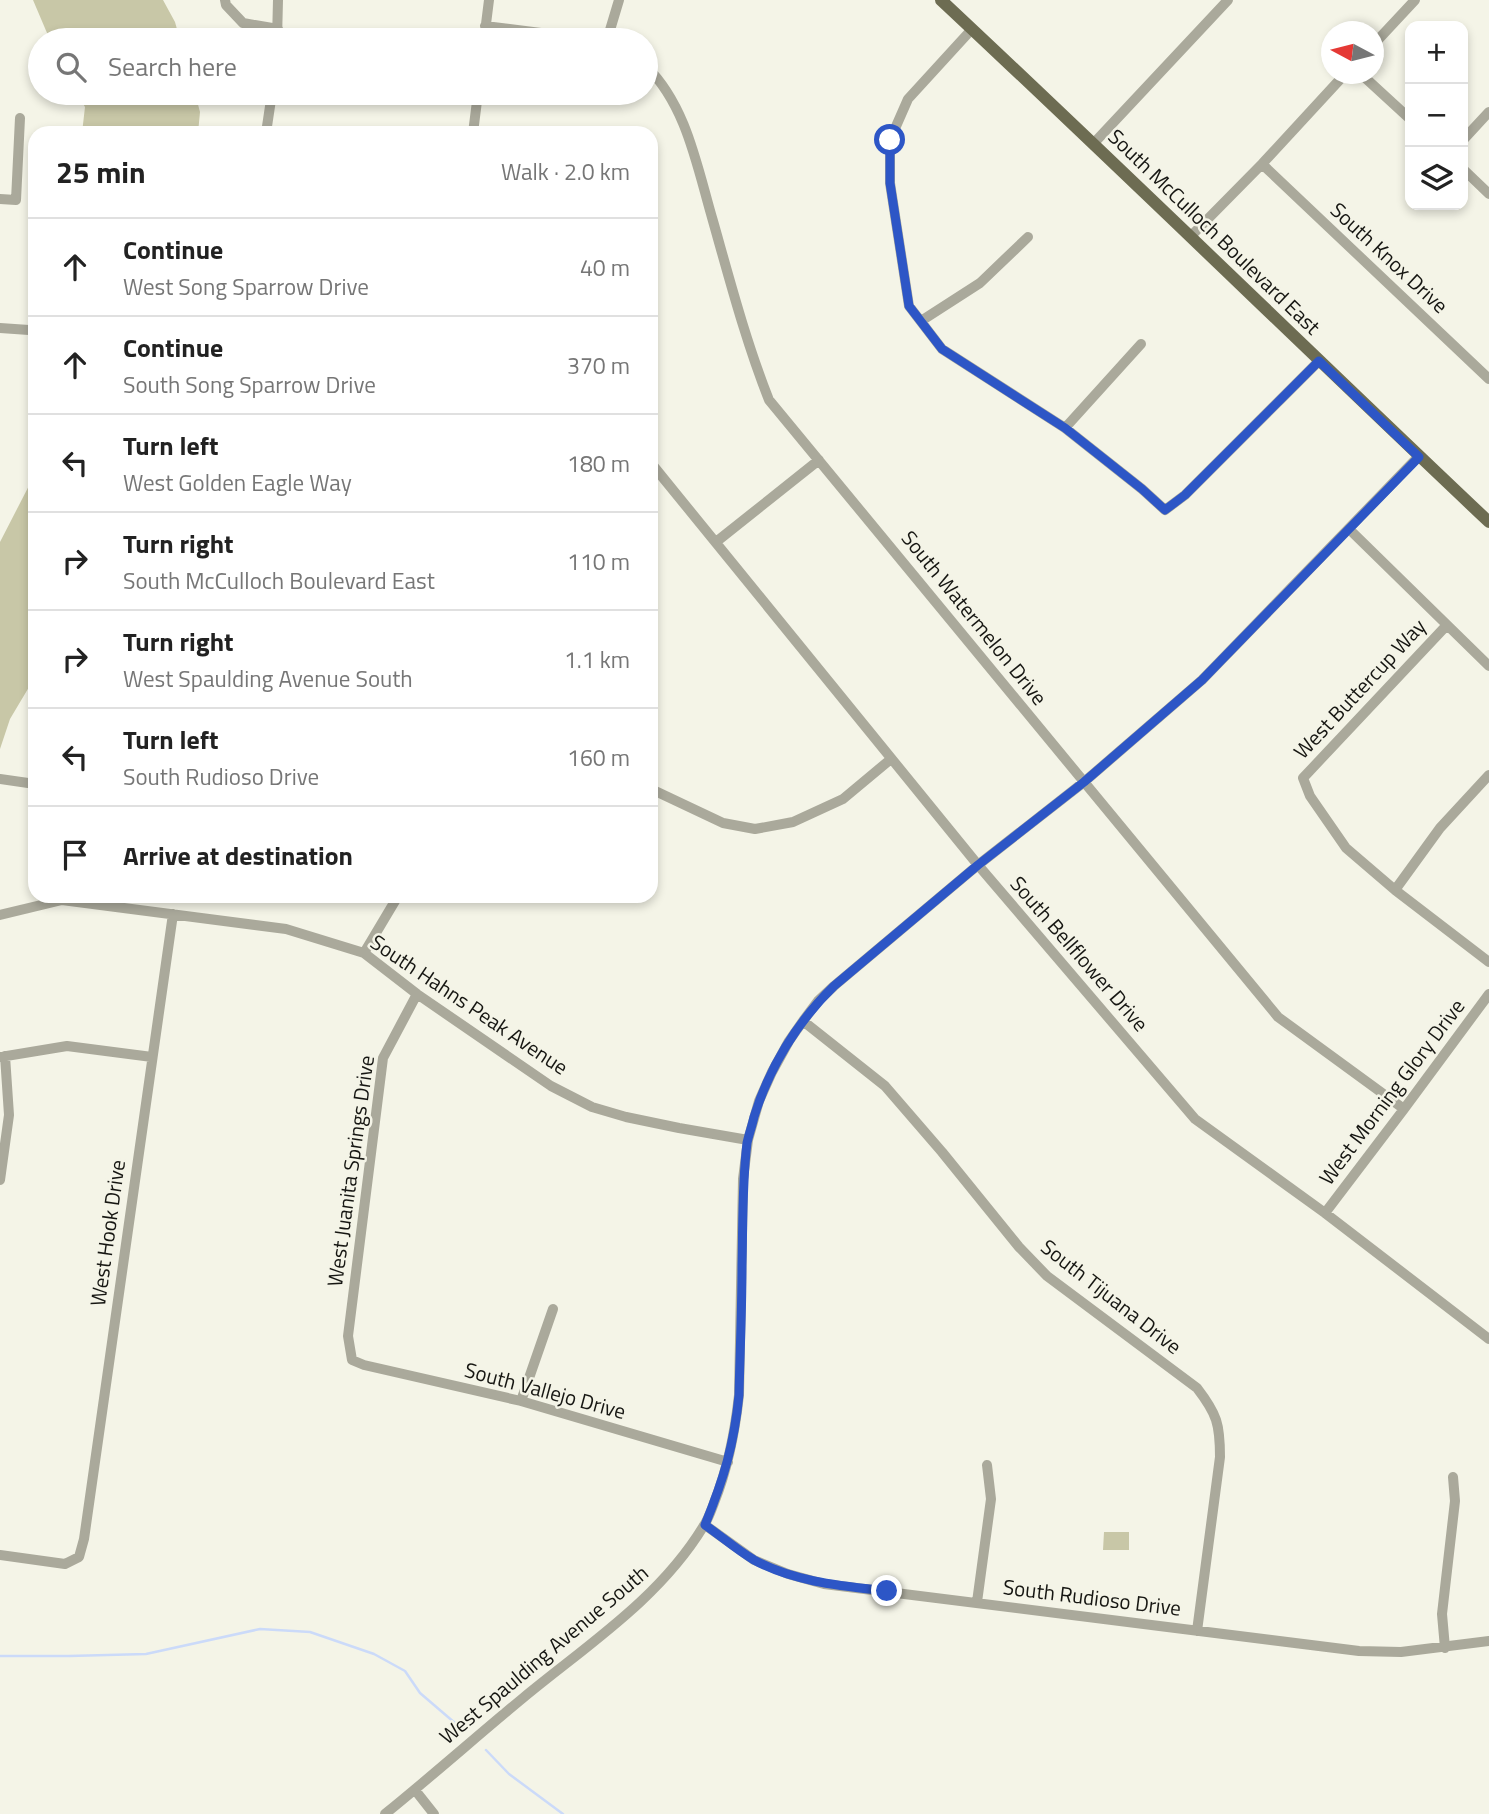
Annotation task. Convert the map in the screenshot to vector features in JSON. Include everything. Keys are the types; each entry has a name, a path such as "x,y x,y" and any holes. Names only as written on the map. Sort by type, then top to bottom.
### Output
{"main road":[{"name":"South McCulloch Boulevard East","path":"941,0 1489,522"}],"street":[{"path":"225,0 226,5 243,23 257,28"},
{"path":"277,28 278,0"},
{"path":"489,0 485,26 501,28"},
{"path":"611,28 619,0"},
{"path":"1094,143 1228,0"},
{"path":"1384,33 1415,0"},
{"path":"972,29 908,99 890,140 890,183 909,306 942,349 1065,428 1165,510 1185,495 1319,361"},
{"name":"South Watermelon Drive","path":"658,79 670,95 686,131 753,360 769,400 1278,1017 1404,1109"},
{"path":"1190,237 1336,84"},
{"path":"1372,84 1405,114"},
{"path":"267,126 270,105"},
{"path":"474,126 476,105"},
{"path":"1468,135 1489,112"},
{"path":"0,199 16,200 20,118"},
{"name":"South Knox Drive","path":"1262,164 1489,379"},
{"path":"1468,174 1489,194"},
{"path":"921,321 979,283 1028,237"},
{"path":"0,328 28,330"},
{"path":"1065,428 1141,344"},
{"name":"West Spaulding Avenue South","path":"385,1814 652,1592 677,1565 705,1525 728,1462 739,1395 743,1180 748,1140 759,1101 772,1072 789,1041 818,1001 978,865 1084,782 1202,680 1419,457"},
{"path":"716,542 819,460"},
{"name":"South Bellflower Drive","path":"658,472 978,865 1195,1119 1325,1213 1489,1339"},
{"path":"1349,529 1489,666"},
{"name":"West Buttercup Way","path":"1395,890 1346,848 1310,796 1303,778 1446,626"},
{"path":"658,792 723,823 755,829 793,822 843,799 891,759"},
{"path":"1489,775 1440,828 1395,890 1489,962"},
{"path":"0,779 28,783"},
{"name":"South Hahns Peak Avenue","path":"0,915 44,903"},
{"name":"South Hahns Peak Avenue","path":"97,903 286,929 364,953 417,995 551,1086 592,1107 625,1117 748,1140"},
{"path":"364,953 394,903"},
{"name":"West Hook Drive","path":"0,1555 65,1564 79,1557 84,1539 173,914"},
{"name":"West Morning Glory Drive","path":"1325,1213 1489,994"},
{"name":"West Juanita Springs Drive","path":"352,1360 348,1336 383,1058 417,995"},
{"name":"South Tijuana Drive","path":"803,1021 885,1086 1019,1247 1047,1276 1197,1388 1208,1402 1220,1431 1220,1457 1197,1631"},
{"path":"0,1180 9,1115 2,1057 67,1046 152,1057"},
{"path":"521,1401 553,1309"},
{"name":"South Vallejo Drive","path":"352,1360 364,1366 521,1401 728,1462"},
{"path":"978,1602 992,1499 987,1465"},
{"path":"1445,1648 1442,1614 1455,1501 1453,1477"},
{"name":"South Rudioso Drive","path":"705,1525 754,1560 788,1574 824,1584 1359,1651 1401,1652 1489,1641"},
{"path":"415,1790 433,1814"}],"green space":[{"path":"33,0 163,0 177,28 45,28"},
{"path":"84,105 198,105 199,126 83,126"},
{"path":"28,488 28,689 10,719 0,749 0,542"},
{"path":"1104,1532 1129,1532 1129,1550 1103,1550"}],"waterway":[{"path":"0,1656 146,1654 260,1629 310,1632 374,1654 405,1671 420,1693 462,1729"},
{"path":"486,1750 509,1774 563,1814"}],"route":[{"path":"887,1591 824,1584 788,1574 754,1560 705,1525 728,1462 735,1430 739,1395 743,1180 748,1140 759,1101 772,1072 789,1041 818,1001 978,865 1084,782 1202,680 1419,457 1319,361 1185,495 1165,510 1065,428 942,349 909,306 890,183 890,140"}]}
